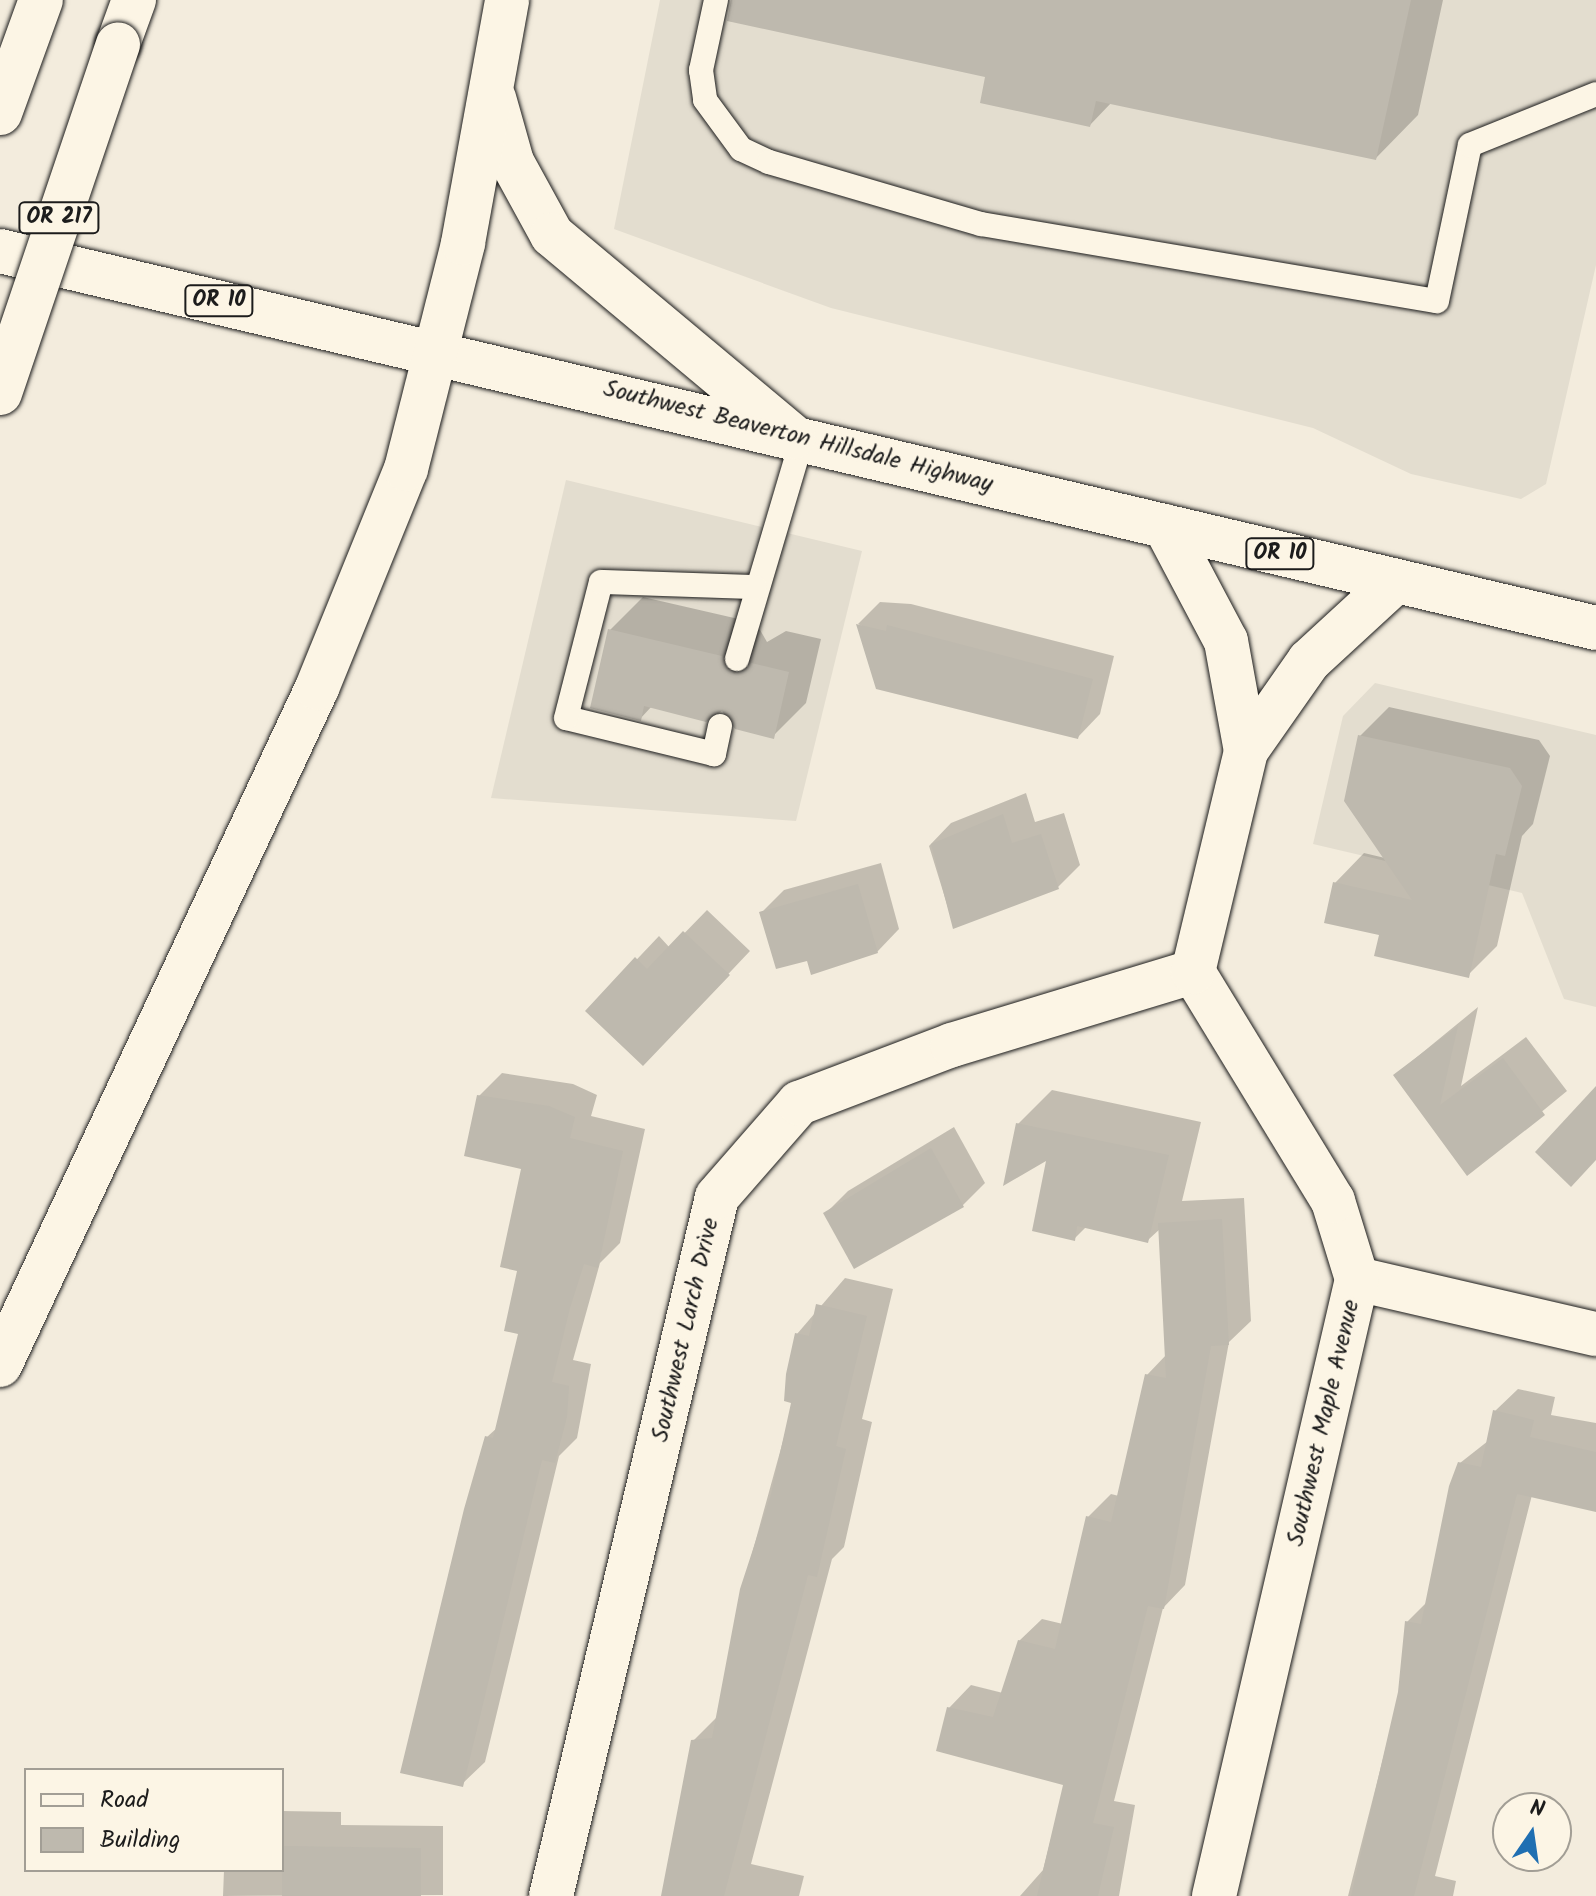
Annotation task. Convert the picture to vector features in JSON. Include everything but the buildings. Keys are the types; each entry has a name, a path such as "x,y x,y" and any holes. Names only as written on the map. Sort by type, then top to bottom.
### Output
{"main road":[{"name":"OR 217","path":"0,393 134,0"},
{"path":"0,1365 317,688 406,469 437,351 507,0"},
{"path":"0,113 37,10"},
{"path":"490,86 512,162 552,235 798,438"},
{"name":"Southwest Beaverton Hillsdale Highway","path":"0,251 437,351 1596,628"},
{"path":"1165,526 1226,641 1246,751"},
{"path":"1193,972 1246,751 1309,661 1395,582"},
{"name":"Southwest Maple Avenue","path":"1193,972 1333,1201 1357,1279 1214,1896"},
{"name":"Southwest Larch Drive","path":"551,1896 717,1197 799,1103 952,1045 1193,972"},
{"path":"1357,1279 1596,1334"}],"lane":[{"path":"716,0 701,70 705,100 741,149 769,162 981,224 1437,301 1470,145 1596,94"},
{"path":"737,659 798,438"},
{"path":"720,726 714,754 566,718 601,582 755,587"}],"shaded area":[{"path":"660,0 1596,0 1596,265 1546,484 1521,499 1411,474 1313,428 831,308 614,229"},
{"path":"566,480 862,551 796,821 491,798"},
{"path":"1375,683 1596,735 1596,1007 1564,999 1522,893 1313,844 1343,716"}]}
